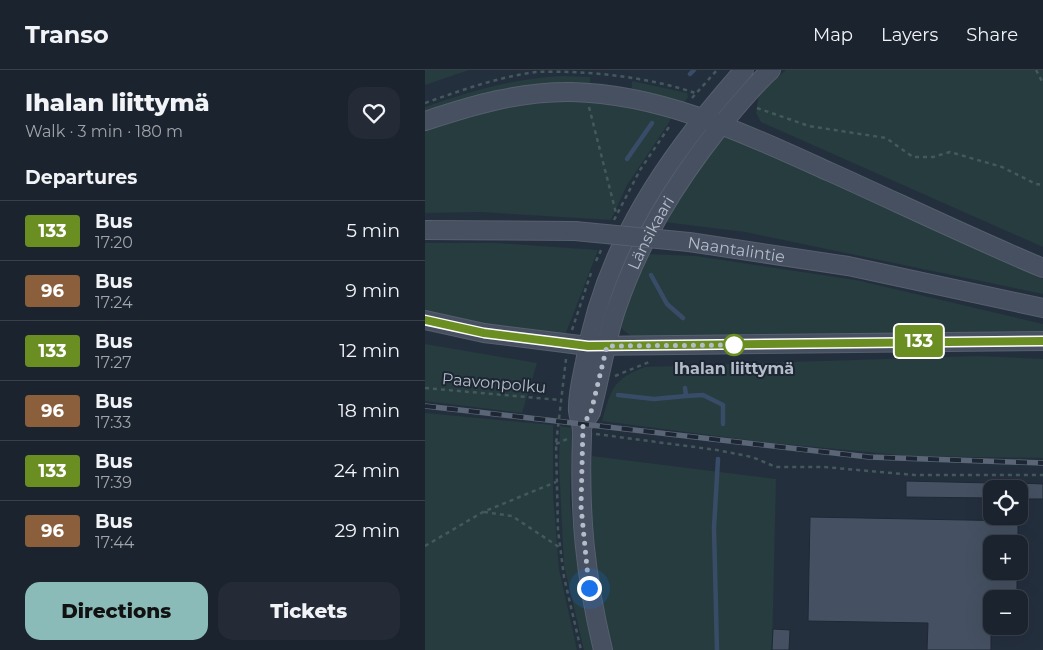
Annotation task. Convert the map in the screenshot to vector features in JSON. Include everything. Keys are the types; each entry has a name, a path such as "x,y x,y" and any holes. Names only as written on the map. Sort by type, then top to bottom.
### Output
{"main road":[{"name":"Länsikaari","path":"603,650 592,605 582,537 581,479 583,429 578,411 588,346 610,272 624,241 669,162 701,119 744,70"},
{"name":"Länsikaari","path":"583,429 591,412 616,312 641,246 663,205 686,170 721,126 771,70"},
{"path":"425,121 496,99 527,94 571,92 637,99 721,126 1043,268"},
{"name":"Naantalintie","path":"425,230 575,231 689,242 848,266 1043,308"},
{"path":"425,320 484,333 588,346 1043,341"}],"path":[{"path":"695,93 717,70"},
{"path":"1036,70 1043,83"},
{"path":"587,101 616,214"},
{"path":"757,108 809,126 886,138 913,157 933,157 950,152 1002,168 1036,184 1043,185"},
{"path":"615,376 634,366 653,362"},
{"name":"Paavonpolku","path":"425,388 560,400"},
{"path":"556,444 583,429 717,450 752,457 776,467 824,467 914,475 1043,475"},
{"path":"425,546 483,512 557,482"},
{"path":"483,512 512,516 559,547"}],"green space":[{"path":"425,70 469,70 425,85"},
{"path":"786,70 1043,70 1043,247 761,122 756,113 759,94"},
{"path":"561,76 590,77 590,83 547,85 506,91 425,113 425,107 476,91 525,80"},
{"path":"632,81 687,93 688,97 683,104 677,104 632,88"},
{"path":"565,100 618,105 670,116 670,121 627,185 611,220 480,212 425,213 425,129 459,118 494,110"},
{"path":"731,137 1043,279 1043,294 745,232 664,222 719,138"},
{"path":"425,243 496,243 598,250 564,338 532,334 425,313"},
{"path":"646,254 696,256 856,280 1043,324 1043,333 632,337 622,329 620,318"},
{"path":"425,344 537,363 522,413 425,401"},
{"path":"977,356 1043,359 1043,458 909,456 763,442 602,421 615,386 626,376 645,367"},
{"path":"425,413 553,425 553,495 559,569 577,650 425,650"},
{"path":"560,426 572,428 570,501 577,563 593,650 584,650 564,565 559,464"},
{"path":"592,456 776,479 772,650 612,650 600,602 593,554"}],"building":[{"path":"906,481 983,483 983,498 906,497"},
{"path":"1028,483 1043,484 1043,499 1028,499"},
{"path":"810,517 983,520 983,525 1018,525 1018,535 983,535 983,580 1017,580 1017,590 983,590 983,635 991,635 991,650 927,650 928,623 808,621"},
{"path":"773,629 790,630 789,650 772,650"}],"waterway":[{"path":"690,74 694,70"},
{"path":"627,159 652,123"},
{"path":"651,275 667,304 683,318"},
{"path":"685,388 686,396 703,395 723,405 723,424"},
{"path":"618,395 654,399 686,396"},
{"path":"717,650 714,528 718,459"}],"railway":[{"path":"425,406 869,457 1043,463"}],"bus line":[{"name":"133","path":"425,320 484,333 588,346 977,340 1043,341"}],"place":[{"name":"Ihalan liittymä","path":"734,345"}],"route":[{"path":"589,588 582,537 581,479 583,425 591,412 607,346 734,345"}]}
